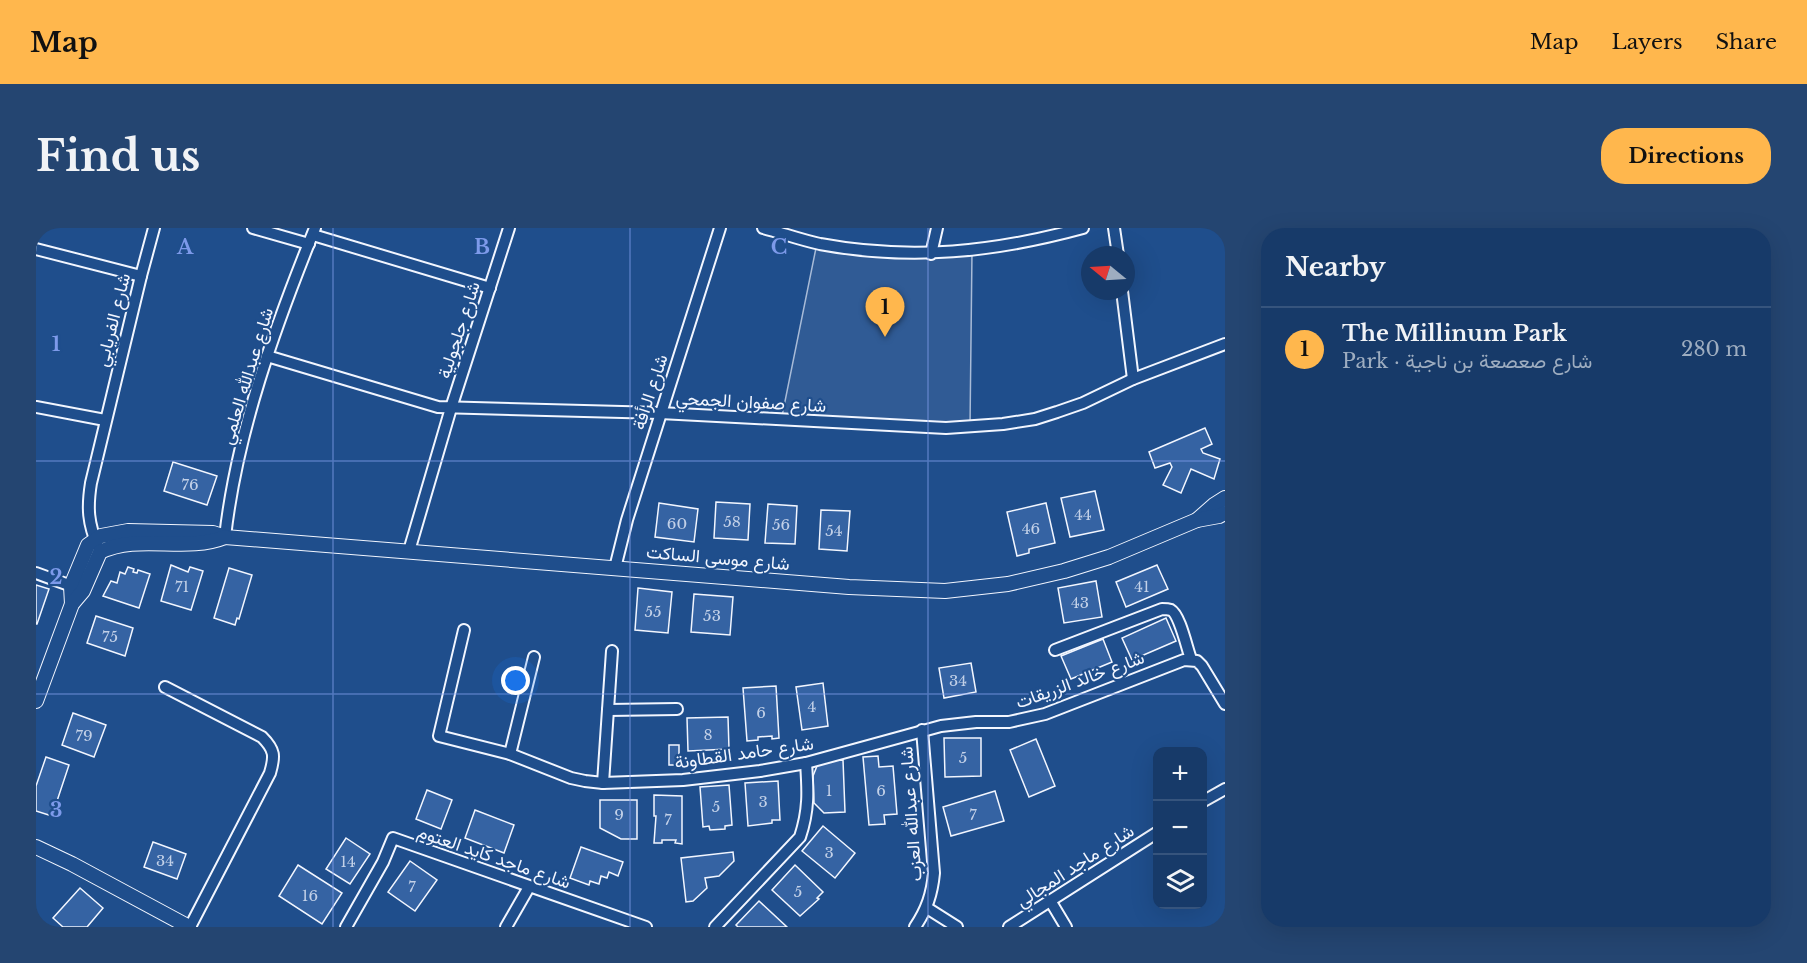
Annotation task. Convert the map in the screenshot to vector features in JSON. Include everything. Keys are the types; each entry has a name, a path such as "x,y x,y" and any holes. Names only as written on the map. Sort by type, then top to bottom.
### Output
{"street":[{"name":"شارع الفريابي","path":"98,546 88,518 88,503 105,420 154,228"},
{"path":"253,228 312,236 490,288"},
{"name":"شارع جلجولية","path":"409,551 509,228"},
{"name":"شارع الرأفة","path":"615,568 627,520 660,413 720,228"},
{"path":"763,228 838,247 873,252 931,254 997,248 1083,228"},
{"path":"931,254 937,228"},
{"path":"1114,228 1117,246"},
{"name":"شارع عبدالله العلمي","path":"225,537 238,462 267,356 312,236"},
{"path":"36,249 141,276"},
{"path":"1123,300 1133,379"},
{"name":"شارع صفوان الجمحي","path":"267,356 423,403 452,408 660,413 920,428 970,427 1035,419 1083,403 1133,379 1225,344"},
{"path":"36,407 105,420"},
{"name":"شارع موسى الساكت","path":"1197,520 1225,498"},
{"name":"شارع موسى الساكت","path":"98,546 194,544 212,542 225,537 899,590 974,589 1018,582 1109,558 1197,520 1225,513"},
{"path":"36,701 77,589 88,545 98,546"},
{"path":"36,573 77,589"},
{"path":"1055,650 1162,609 1168,609 1178,620 1191,659 1202,666 1225,704"},
{"name":"شارع حامد القطاونة","path":"464,630 439,736 510,754 571,778 603,783 683,780 760,771 806,763 922,730"},
{"path":"603,783 612,651"},
{"path":"510,754 534,657"},
{"name":"شارع خالد الزريقات","path":"922,730 958,723 1009,722 1045,714 1191,659"},
{"path":"36,847 190,927 270,773 273,756 271,746 262,737 165,687"},
{"path":"608,710 677,709"},
{"name":"شارع عبدالله العزب","path":"915,927 927,908 934,873 922,730"},
{"path":"716,927 800,837 809,803 806,763"},
{"path":"1205,801 1225,789"},
{"name":"شارع ماجد المجالي","path":"1009,927 1153,835"},
{"name":"شارع ماجد كايد العتوم","path":"346,927 383,862 393,838 646,927"},
{"path":"506,927 530,887"},
{"path":"1051,902 1066,927"},
{"path":"927,908 957,927"}],"shaded area":[{"path":"817,243 838,247 972,251 970,427 781,421"}],"building":[{"path":"1205,428 1212,444 1201,449 1203,453 1220,459 1214,479 1191,469 1181,493 1163,485 1172,467 1170,463 1155,468 1149,452"},
{"path":"173,462 217,476 207,505 164,491"},
{"path":"1095,491 1104,530 1070,537 1061,498"},
{"path":"716,502 750,504 748,540 714,538"},
{"path":"659,503 698,509 694,542 655,537"},
{"path":"1046,503 1055,543 1029,549 1029,553 1017,556 1007,512"},
{"path":"768,504 797,506 795,544 765,543"},
{"path":"821,510 850,511 847,551 819,549"},
{"path":"171,565 188,572 190,567 203,571 191,610 161,601"},
{"path":"1157,565 1168,589 1126,607 1116,582"},
{"path":"128,567 134,569 133,572 137,573 138,570 150,574 139,608 103,596 111,581 117,583 120,572 125,574"},
{"path":"229,568 252,575 239,619 237,618 235,625 214,618"},
{"path":"1096,581 1102,617 1064,623 1058,588"},
{"path":"36,585 49,589 37,624 36,624"},
{"path":"638,588 672,592 668,633 635,630"},
{"path":"694,594 733,597 730,635 691,632"},
{"path":"96,616 133,628 125,656 87,643"},
{"path":"1166,618 1176,641 1132,660 1122,638"},
{"path":"1103,639 1112,662 1071,679 1061,656"},
{"path":"971,663 976,692 944,698 939,668"},
{"path":"823,683 828,726 802,730 796,687"},
{"path":"776,686 779,738 758,737 758,740 747,741 743,688"},
{"path":"73,713 106,725 94,757 62,745"},
{"path":"728,717 729,749 688,751 687,718"},
{"path":"944,738 981,738 981,776 945,777"},
{"path":"1036,739 1055,786 1029,797 1010,750"},
{"path":"669,745 679,745 679,765 669,765"},
{"path":"878,756 879,767 893,766 897,814 884,815 885,824 869,825 863,757"},
{"path":"46,757 69,765 52,816 36,811 36,786"},
{"path":"843,760 845,812 824,813 814,803 813,776 819,761"},
{"path":"778,781 780,820 748,826 745,783"},
{"path":"729,785 732,825 725,826 725,829 710,830 709,826 703,827 700,787"},
{"path":"427,790 452,800 441,829 416,819"},
{"path":"995,791 1004,821 951,836 943,807"},
{"path":"654,795 682,796 682,844 675,843 676,840 662,840 662,843 654,843 656,816 654,816"},
{"path":"600,800 637,800 637,839 621,839 600,828"},
{"path":"475,810 514,825 504,853 465,838"},
{"path":"823,826 855,853 835,878 802,851"},
{"path":"346,838 370,854 350,884 326,869"},
{"path":"153,842 186,854 177,879 144,867"},
{"path":"581,847 623,862 618,876 609,872 607,878 601,876 599,884 590,881 589,885 570,878"},
{"path":"733,852 734,861 719,876 705,878 707,888 693,901 686,902 681,858"},
{"path":"410,861 437,880 415,911 388,892"},
{"path":"298,865 342,893 322,924 279,896"},
{"path":"795,865 823,892 817,898 819,899 800,916 772,890"},
{"path":"80,888 103,908 87,927 63,927 53,918"},
{"path":"759,901 787,927 738,927 736,925"}],"place":[{"name":"The Millinum Park","path":"885,337"}]}
